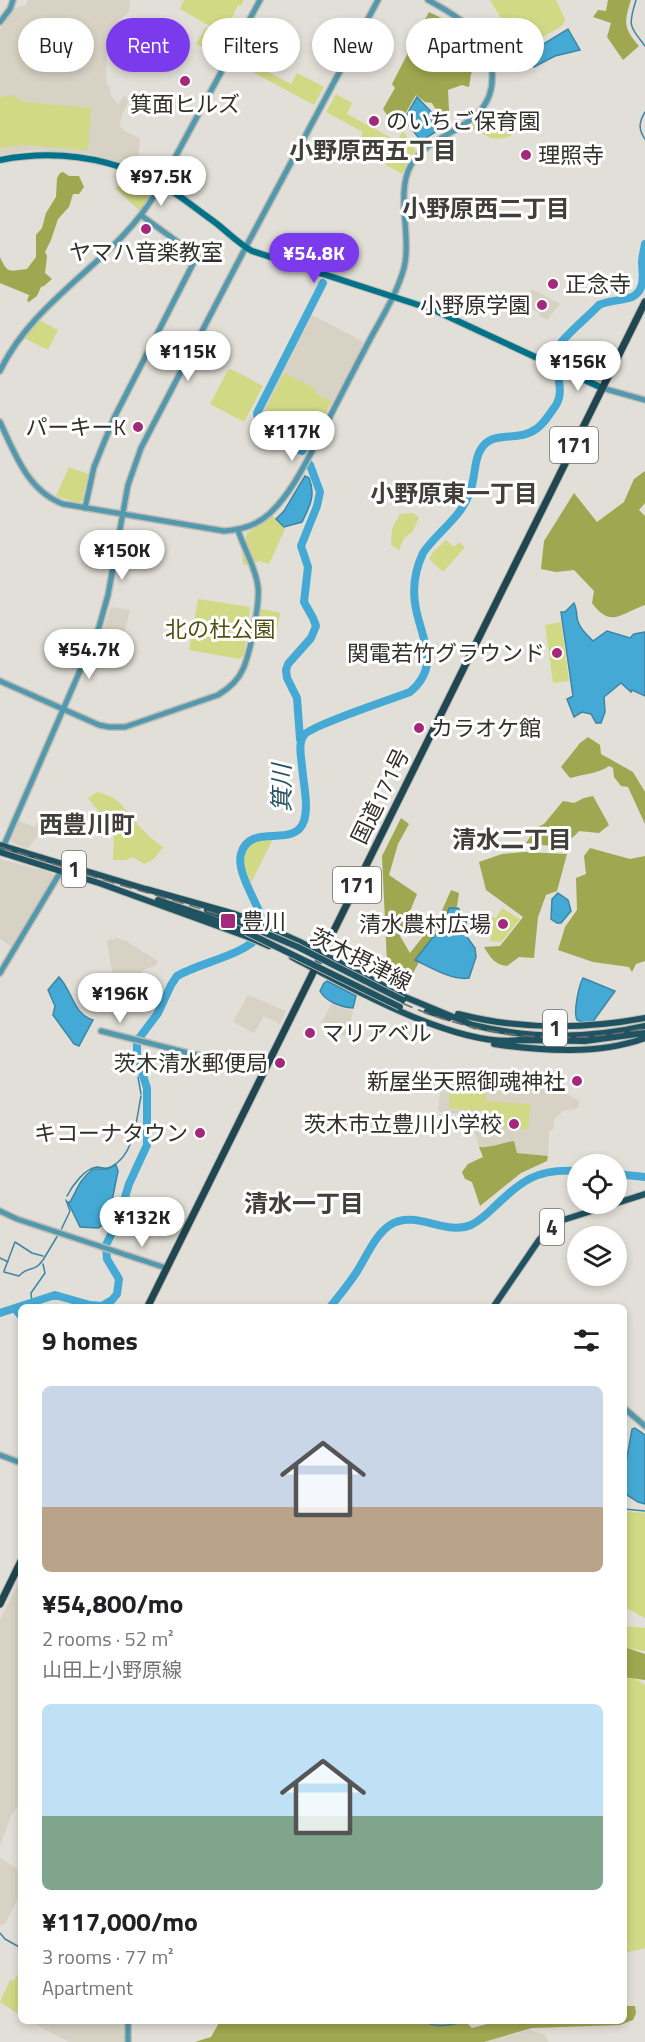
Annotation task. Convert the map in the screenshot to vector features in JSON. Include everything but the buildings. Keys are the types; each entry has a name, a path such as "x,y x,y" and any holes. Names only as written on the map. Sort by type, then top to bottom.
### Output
{"highway":[{"name":"国道171号","path":"149,1304 645,302"},
{"path":"0,1604 18,1568"}],"main road":[{"path":"0,160 37,154 88,158 107,162 160,184 246,247 267,256 434,310 563,372 602,388"},
{"name":"茨木摂津線","path":"1,849 61,871 291,943 401,1004 457,1028 529,1041 585,1041 645,1033"},
{"name":"茨木摂津線","path":"1,849 146,889 248,931"},
{"name":"1","path":"146,889 256,922 405,997 475,1026"},
{"name":"1","path":"248,931 260,942 391,1010 437,1029 465,1037 514,1047 544,1050 624,1044 643,1039"},
{"name":"1","path":"377,983 449,1011 503,1024 572,1028 645,1018"},
{"path":"370,998 456,1032 500,1040 520,1040"},
{"name":"茨木摂津線","path":"401,1004 475,1026 512,1033 549,1035 602,1033 645,1026"},
{"name":"1","path":"549,1035 630,1025 630,1021"},
{"name":"1","path":"529,1041 546,1045 582,1045 643,1039"},
{"name":"4","path":"495,1304 539,1240 550,1228 564,1220 645,1194"}],"street":[{"path":"0,22 10,9 13,0"},
{"path":"0,371 12,348 29,325 118,242 142,216 260,0"},
{"path":"1,849 94,640 103,614 128,485 141,448 378,0"},
{"path":"0,422 2,433 23,468 37,488 54,500 84,508 214,530 238,530 251,526 268,515 296,478 401,278 406,256 404,191 410,166 421,152 473,118 486,101 492,84 490,59 474,31 458,16 428,0"},
{"path":"84,508 94,467 114,418 197,256 142,216"},
{"path":"602,388 645,400"},
{"path":"0,681 99,725 109,727 125,727 218,695 227,689 243,670 248,657 258,597 258,587 238,530"},
{"path":"0,973 61,871"},
{"path":"101,1031 264,1072"},
{"path":"0,1211 17,1219 166,1268"},
{"path":"627,1411 645,1426"},
{"path":"0,1455 18,1461"},
{"path":"128,2024 128,2042"}],"shaded area":[{"path":"28,0 130,0 129,12 122,18 106,18 106,74 111,96 118,104 124,96 130,99 121,117 120,126 124,131 140,138 138,161 134,161 132,166 90,154 35,150 0,155 0,29 15,8 25,6"},
{"name":"小野原学園","path":"532,289 560,304 547,320 539,316 540,313 525,306"},
{"path":"308,313 362,341 363,344 306,452 264,430 260,426 258,413"},
{"path":"111,607 130,610 116,653 97,646"},
{"path":"19,821 34,827 39,822 44,828 28,848 12,843 11,839"},
{"path":"0,859 52,873 54,876 12,948 0,938"},
{"path":"109,939 124,940 158,961 155,966 138,974 131,987 126,990 114,981 107,943"},
{"path":"248,995 286,1011 280,1024 264,1016 254,1033 233,1022"},
{"path":"331,1004 353,1011 347,1037 321,1024"},
{"name":"茨木市立豊川小学校","path":"444,1082 489,1087 559,1090 580,1101 578,1108 563,1111 554,1119 553,1130 549,1131 548,1156 517,1153 498,1144 491,1148 479,1147 474,1130 476,1116 440,1112 438,1109 441,1085"},
{"path":"18,1583 18,1806 12,1814 0,1845 0,1620"},
{"path":"0,1858 18,1869 18,1899 5,1924 0,1925"},
{"path":"35,2024 125,2024 124,2042 69,2042"},
{"path":"530,2030 546,2035 548,2042 484,2042"}],"green space":[{"path":"184,0 244,0 241,6 238,5 232,18 202,18 202,22 180,9"},
{"path":"490,0 556,0 565,19 563,25 544,36 544,18 501,18"},
{"path":"608,0 631,0 626,24 639,46 623,60 607,37 611,23 593,17 598,10 606,11"},
{"path":"429,12 441,18 426,18"},
{"path":"202,34 202,47 196,44"},
{"path":"406,57 406,72 472,72 469,87 462,85 448,90 449,111 438,113 432,103 425,102 416,95 401,121 387,115 383,109 395,88 392,84"},
{"path":"252,72 268,72 291,84 297,73 324,87 314,105"},
{"path":"336,94 352,103 347,114 397,141 403,131 416,151 410,157 402,174 358,149 361,144 358,142 363,132 326,112"},
{"path":"12,95 23,102 91,108 88,150 24,145 0,148 0,97"},
{"path":"478,119 496,129 505,126 512,135 498,139 467,128"},
{"path":"63,172 69,176 79,176 84,187 79,194 73,194 69,207 58,219 45,252 47,256 45,273 52,279 41,287 37,296 29,302 27,301 29,295 0,283 0,257 5,267 14,271 27,269 36,257 36,235 42,228 46,213 56,197 57,178"},
{"path":"131,176 151,185 153,190 140,211 115,188"},
{"path":"39,320 58,330 48,350 24,338"},
{"path":"231,369 263,386 244,422 210,404 228,370"},
{"path":"284,373 316,389 315,393 331,401 309,446 260,421"},
{"path":"69,467 88,474 82,501 79,503 56,496"},
{"path":"645,471 645,503 639,510 645,516 645,605 623,615 611,617 599,611 592,603 594,591 574,570 556,572 541,569 544,541 574,493 597,522 624,502 634,479"},
{"path":"413,513 419,517 413,531 404,538 399,550 391,545 392,529 400,514"},
{"path":"273,516 285,529 269,564 260,561 243,564 242,552 247,533"},
{"path":"446,540 454,547 459,542 465,547 442,571 429,559"},
{"name":"北の杜公園","path":"198,599 250,607 244,655 240,659 189,650"},
{"path":"261,609 280,614 276,635 255,632"},
{"name":"関電若竹グラウンド","path":"561,622 569,681 553,683 545,625"},
{"path":"588,737 600,745 601,754 633,772 645,792 645,824 628,787 621,786 614,777 613,768 609,766 570,778 561,767 580,743"},
{"path":"97,792 119,802 146,833 163,847 154,859 144,864 133,857 126,860 113,860 114,831 88,798"},
{"path":"593,796 609,825 599,833 579,831 567,841 555,845 526,843 537,827 544,824 563,801 574,803"},
{"path":"401,818 409,824 398,844 389,875 417,894 400,936 410,953 440,915 451,890 459,893 457,906 412,976 399,979 390,974 387,964 382,856"},
{"path":"273,839 251,883 244,857 252,840"},
{"path":"590,848 630,859 645,856 645,961 636,964 632,972 629,967 593,962 558,950 565,927 577,910 576,878 586,874 584,856"},
{"path":"524,852 567,854 557,891 546,895 538,917 534,958 519,957 507,966 493,960 484,947 500,946 523,917 486,890 479,862 502,854"},
{"name":"清水農村広場","path":"502,908 520,919 501,942 490,941 492,929 488,928 490,916 496,918"},
{"path":"450,1091 486,1094 486,1101 530,1104 528,1129 485,1126 486,1111 449,1108"},
{"path":"514,1141 517,1153 548,1156 547,1161 521,1173 480,1206 472,1182 465,1179 462,1172 468,1164 483,1157 479,1147"},
{"path":"627,1511 645,1513 645,1618 627,1609"},
{"path":"627,1626 645,1628 645,1651 627,1648"},
{"path":"627,1648 645,1654 645,1680 627,1677"},
{"path":"627,1676 645,1685 645,1948 627,1952"},
{"path":"18,1974 18,2014 0,2002 10,1980 14,1981"},
{"path":"627,2006 635,2006 636,2013 633,2020 627,2022"},
{"path":"218,2024 468,2024 472,2028 487,2024 623,2024 532,2028 484,2042 195,2042 211,2037"}],"water":[{"path":"568,29 580,50 555,56 544,62 544,44"},
{"path":"417,97 445,126 421,141 403,121"},
{"path":"305,476 309,478 312,490 307,511 302,522 284,527 276,519 284,511"},
{"path":"574,603 579,624 593,641 607,631 630,638 634,634 645,632 645,696 632,690 631,692 621,683 604,697 605,712 601,723 596,723 591,714 582,712 574,717 567,699 573,696 561,612 565,612"},
{"path":"558,893 568,900 571,911 561,923 551,919 552,899"},
{"path":"449,908 458,908 466,919 467,937 475,948 476,957 469,978 448,975 415,960 445,922"},
{"path":"59,977 77,1008 93,1020 79,1046 74,1044 53,1015 55,1006 48,990"},
{"path":"583,978 615,991 592,1023 586,1024 577,1020 576,1016 577,999"},
{"path":"327,981 356,996 353,1008 334,1003 323,995 320,991"},
{"path":"116,1165 118,1171 110,1211 103,1225 98,1228 80,1227 68,1202 81,1181 93,1169 107,1169"},
{"path":"635,1428 645,1435 645,1504 627,1495 627,1457 632,1429"}],"waterway":[{"path":"636,0 631,20 633,29 645,46"},
{"path":"645,112 640,126 645,139"},
{"name":"箕川","path":"105,1304 117,1294 119,1279 107,1259 106,1245 118,1220 129,1184 147,1145 147,1088 137,1057 137,1041 158,1013 177,976 243,949 258,937 262,918 241,869 241,854 246,844 253,839 291,834 299,829 304,821 306,801 300,746 302,738 321,725 410,692 419,682 425,672 427,652 416,609 414,587 423,553 466,501 472,486 476,461 484,445 500,437 519,436 535,430 556,405 560,391 556,354 558,347 570,332 599,305 632,297 639,291 642,283 645,244"},
{"path":"302,451 267,432 262,427 257,413 323,283"},
{"path":"300,739 297,698 287,678 286,670 288,664 311,638 316,626 304,602 308,567 301,546 317,506 320,492 310,465"},
{"path":"138,1077 141,1094"},
{"path":"67,1196 84,1174 92,1168 111,1167 125,1154 136,1126 141,1096"},
{"path":"333,1304 356,1273 375,1241 390,1225 410,1220 461,1228 471,1225 531,1178 540,1174 567,1171"},
{"path":"627,1175 645,1177"},
{"path":"61,1230 70,1211 66,1200"},
{"path":"43,1260 58,1235"},
{"path":"4,1271 15,1242 32,1253 43,1256"},
{"path":"0,1258 8,1262"},
{"path":"20,1275 37,1267 43,1260"},
{"path":"32,1303 31,1293 45,1273 43,1264"},
{"path":"4,1272 19,1276"},
{"name":"箕川","path":"28,1304 55,1295 86,1304"},
{"name":"箕川","path":"0,1313 18,1307"},
{"path":"15,1309 18,1312"},
{"path":"627,1509 645,1511"},
{"path":"0,1933 5,1939 18,1946"},
{"path":"431,2024 440,2026 453,2024"}],"railway":[{"path":"0,847 242,923 292,945 389,997 451,1021 514,1035 547,1037 580,1037 645,1028"}],"place":[{"name":"箕面ヒルズ","path":"185,81"},
{"name":"のいちご保育園","path":"374,121"},
{"name":"理照寺","path":"526,155"},
{"name":"ヤマハ音楽教室","path":"146,229"},
{"name":"正念寺","path":"553,284"},
{"name":"小野原学園","path":"542,305"},
{"name":"パーキーK","path":"138,427"},
{"name":"関電若竹グラウンド","path":"557,653"},
{"name":"カラオケ館","path":"419,728"},
{"name":"豊川","path":"228,921"},
{"name":"清水農村広場","path":"503,924"},
{"name":"マリアベル","path":"310,1033"},
{"name":"茨木清水郵便局","path":"280,1063"},
{"name":"新屋坐天照御魂神社","path":"577,1081"},
{"name":"茨木市立豊川小学校","path":"514,1124"},
{"name":"キコーナタウン","path":"200,1133"}],"district":[{"name":"小野原西五丁目","path":"373,150"},
{"name":"小野原西二丁目","path":"486,208"},
{"name":"小野原東一丁目","path":"454,493"},
{"name":"西豊川町","path":"87,824"},
{"name":"清水二丁目","path":"512,839"},
{"name":"清水一丁目","path":"304,1203"}]}
